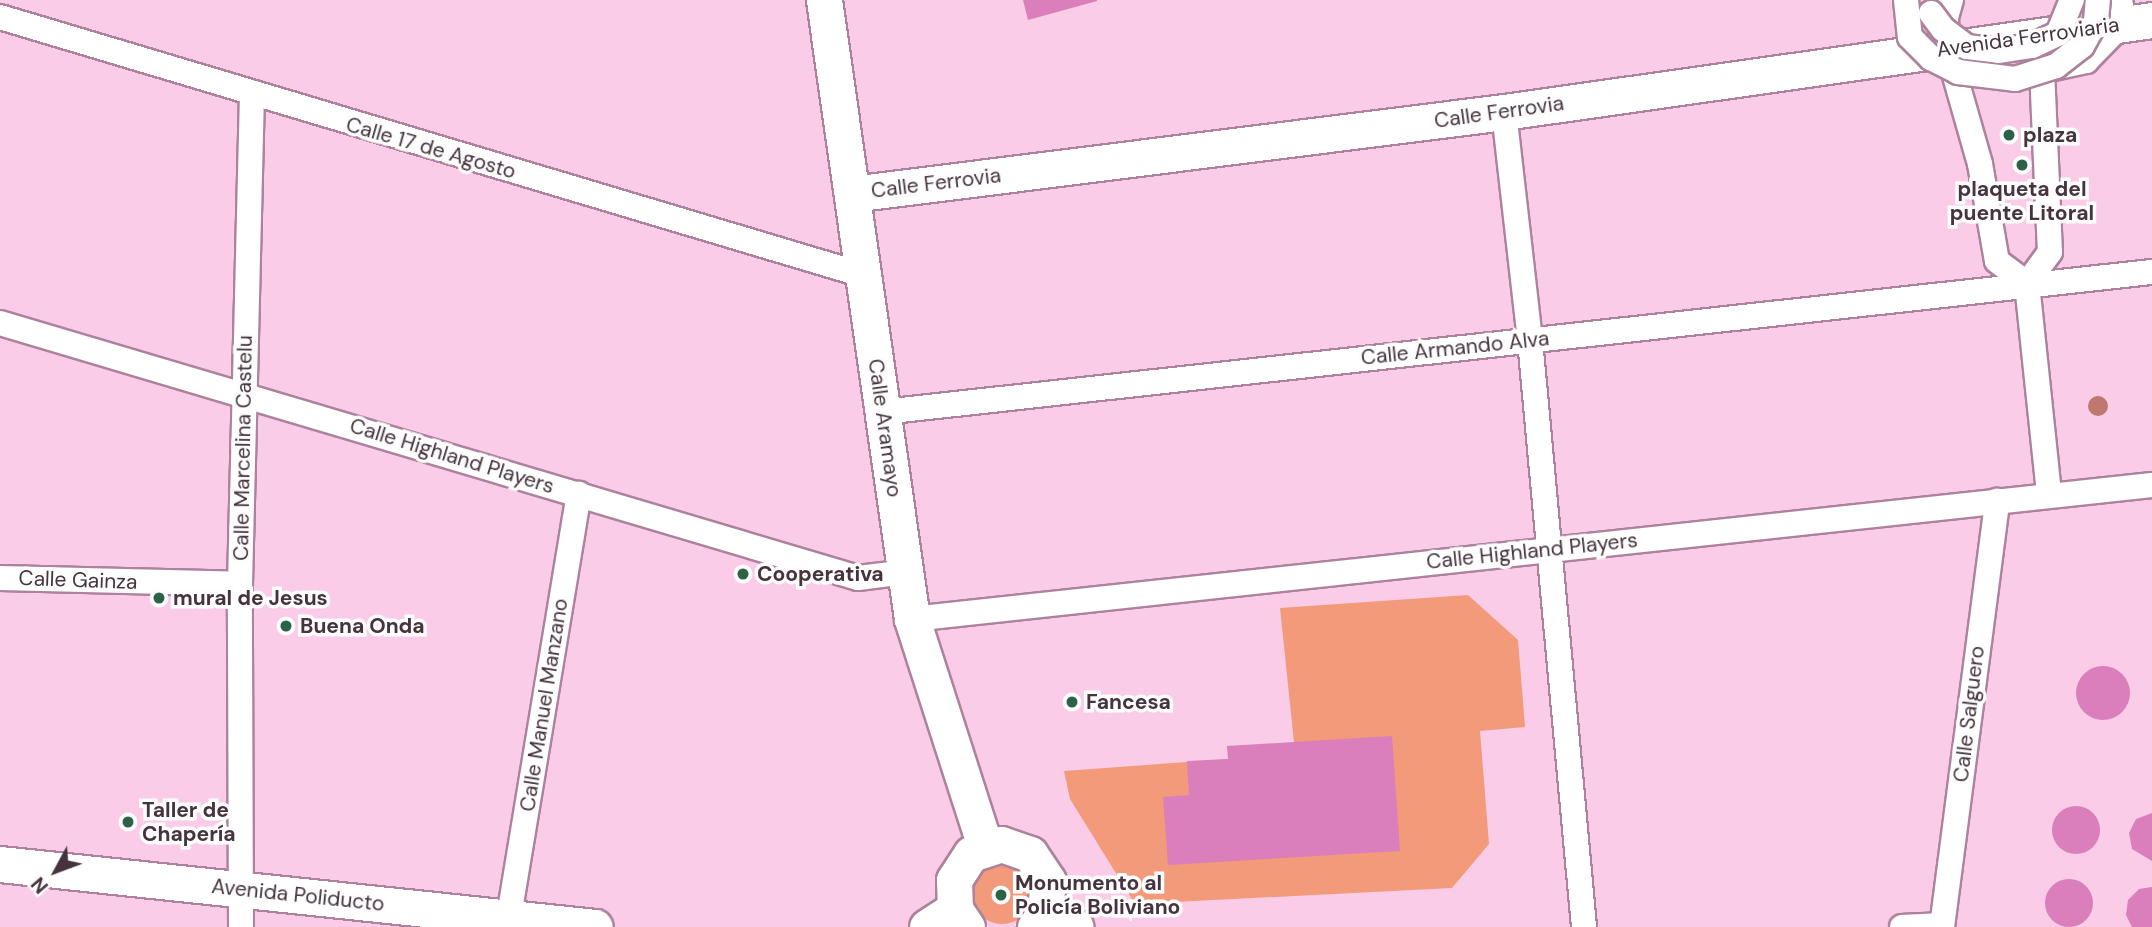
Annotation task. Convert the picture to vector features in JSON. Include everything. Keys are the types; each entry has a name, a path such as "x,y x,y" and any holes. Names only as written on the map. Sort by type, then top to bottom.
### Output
{"street":[{"name":"Calle Aramayo","path":"824,0 912,619 985,846"},
{"path":"1906,0 1910,37 1931,58 1958,72 2015,79 2056,65 2082,46 2096,21 2098,0"},
{"path":"1937,4 1943,29 1967,47 1999,51 2032,46 2058,34 2072,0"},
{"path":"1937,4 1946,17 1952,64 1980,164 1997,261 2027,285"},
{"path":"1952,64 2042,70 2086,61 2132,14"},
{"name":"Avenida Ferroviaria","path":"1905,56 1952,64 2132,14"},
{"name":"Calle 17 de Agosto","path":"0,17 251,95 863,275"},
{"name":"Calle Ferrovia","path":"852,194 1504,112 1905,56"},
{"path":"2042,70 2050,252 2027,285 2049,493"},
{"name":"Calle Marcelina Castelu","path":"241,927 244,890 240,584 251,95"},
{"path":"1504,112 1530,340 1584,927"},
{"name":"Calle Armando Alva","path":"883,412 2152,272"},
{"name":"Calle Highland Players","path":"0,323 244,393 858,578 906,572"},
{"name":"Calle Highland Players","path":"912,619 1997,502 2049,493 2152,485"},
{"name":"Calle Manuel Manzano","path":"509,916 579,494"},
{"name":"Calle Salguero","path":"1942,926 1997,502"},
{"name":"Calle Gainza","path":"0,578 240,584"},
{"path":"950,921 954,880 960,866 985,846 1017,846 1041,866 1049,896 1040,919 1076,927"},
{"name":"Avenida Poliducto","path":"0,864 596,927"},
{"path":"1902,927 1942,926"}],"shaded area":[{"path":"1468,595 1518,640 1525,727 1480,731 1489,844 1452,888 1135,904 1070,799 1064,771 1228,759 1294,742 1280,608"},
{"path":"1002,864 1023,873 1032,894 1023,915 1002,924 981,915 972,894 981,873"}],"building":[{"path":"1023,0 1097,0 1097,1 1028,20"},
{"path":"2103,666 2122,674 2130,693 2122,712 2103,720 2084,712 2076,693 2084,674"},
{"path":"1392,736 1400,851 1168,865 1163,797 1189,795 1187,761 1228,759 1227,746"},
{"path":"2076,806 2093,813 2100,830 2093,847 2076,854 2059,847 2052,830 2059,813"},
{"path":"2152,813 2152,861 2132,849 2129,833 2136,819"},
{"path":"2069,879 2086,886 2093,903 2086,920 2069,927 2052,920 2045,903 2052,886"},
{"path":"2152,887 2152,927 2132,927 2126,915 2128,900 2139,889"}],"place":[{"name":"plaza","path":"2009,135"},
{"name":"plaqueta del puente Litoral","path":"2022,165"},
{"name":"Cooperativa","path":"743,574"},
{"name":"mural de Jesus","path":"159,598"},
{"name":"Buena Onda","path":"286,626"},
{"name":"Fancesa","path":"1072,702"},
{"name":"Taller de Chapería","path":"128,822"},
{"name":"Monumento al Policía Boliviano","path":"1001,895"}]}
